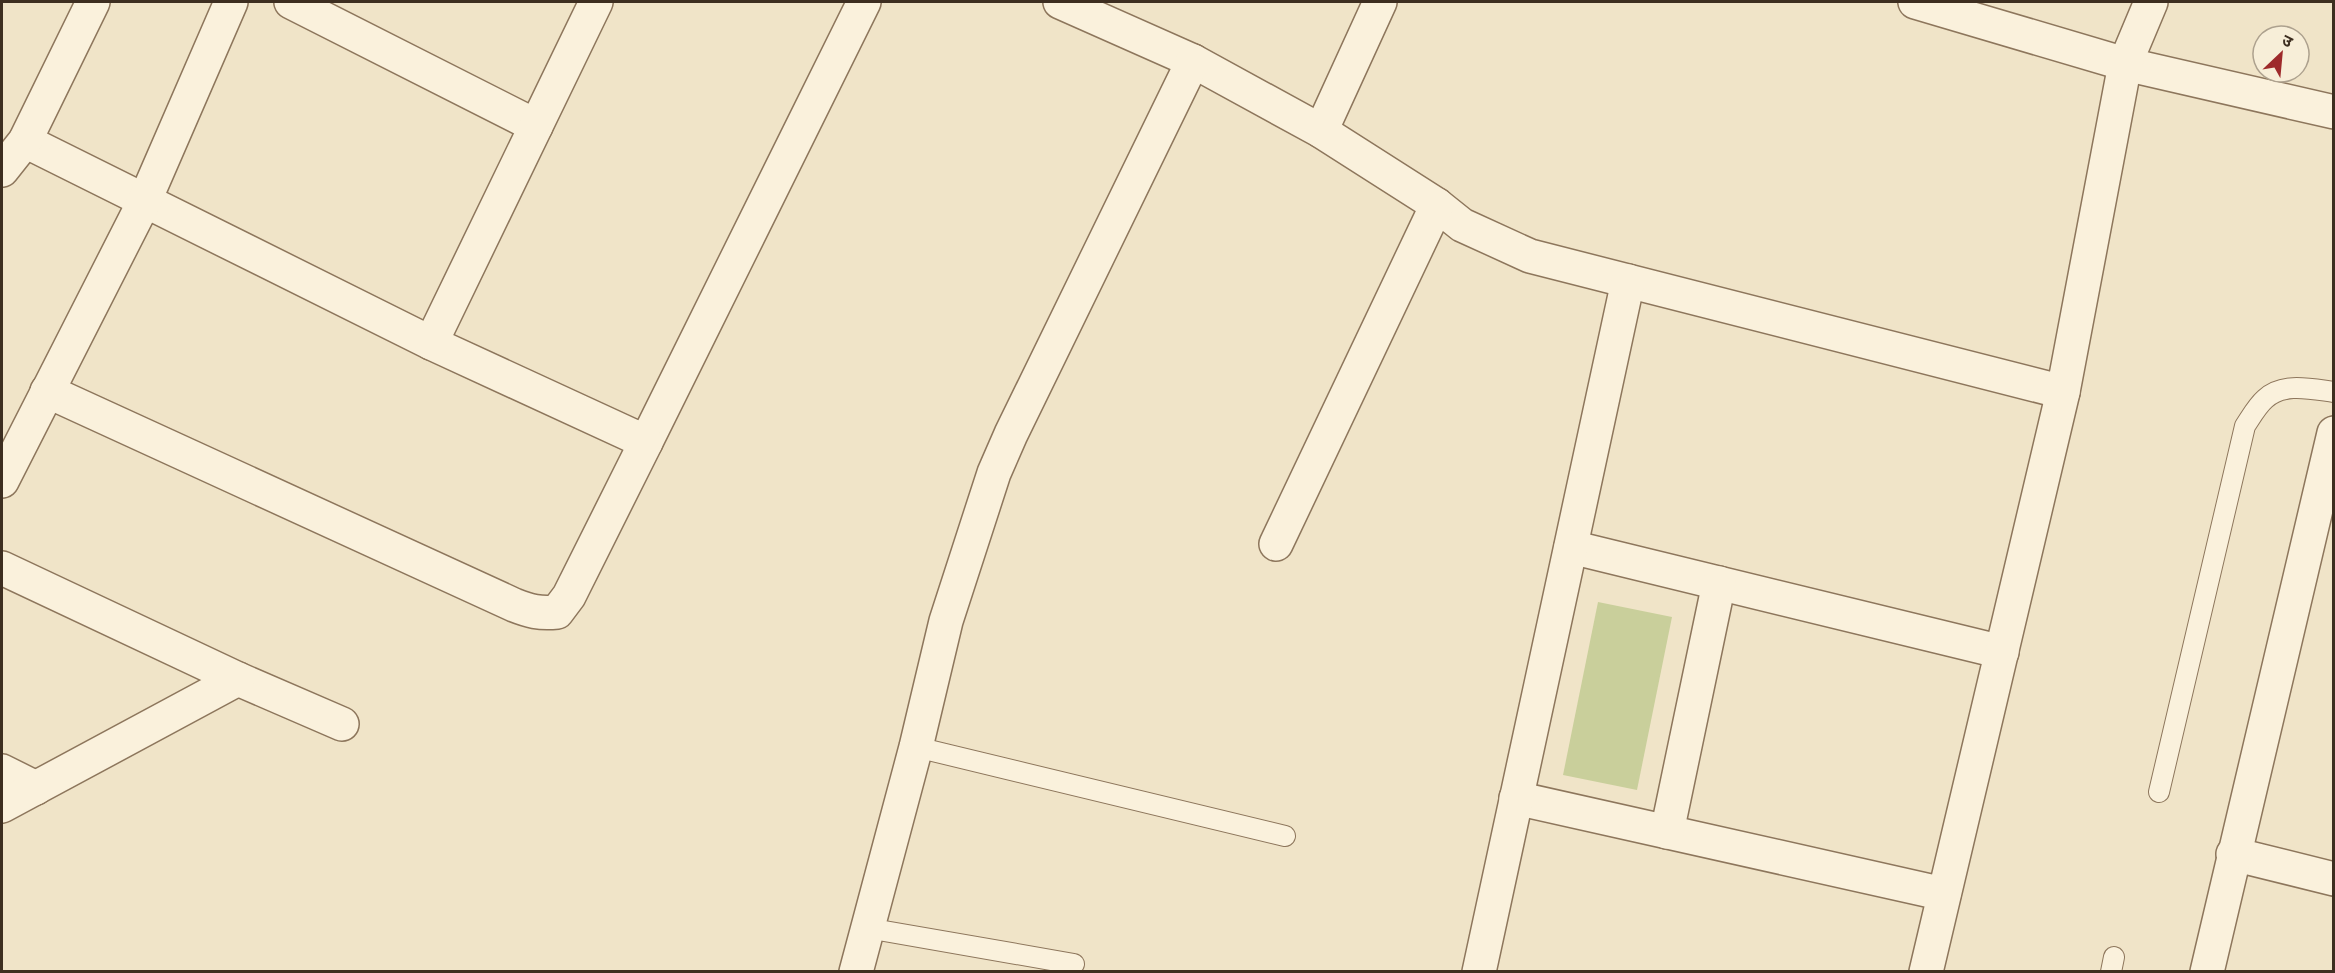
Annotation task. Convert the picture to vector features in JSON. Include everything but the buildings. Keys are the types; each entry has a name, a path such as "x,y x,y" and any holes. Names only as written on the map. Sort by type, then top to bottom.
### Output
{"street":[{"path":"2,171 25,141 93,2"},
{"path":"2,481 145,200 231,2"},
{"path":"291,2 536,126"},
{"path":"431,343 596,2"},
{"path":"47,391 514,605 545,614 557,612 569,596 864,2"},
{"path":"1060,2 1193,61 1322,131 1437,205 1462,225 1530,256 2063,393"},
{"path":"1322,131 1380,2"},
{"path":"1915,2 2125,64 2334,112"},
{"path":"1926,972 2063,393 2125,64 2151,2"},
{"path":"856,972 916,747 946,621 994,473 1193,61"},
{"path":"25,141 431,343 646,442"},
{"path":"1276,544 1437,205"},
{"path":"1479,972 1629,281"},
{"path":"2207,972 2334,433"},
{"path":"1571,547 2002,652"},
{"path":"2,568 342,724"},
{"path":"1667,832 1719,583"},
{"path":"2,806 238,678"},
{"path":"2,771 36,788"},
{"path":"1516,798 1944,894"},
{"path":"2233,854 2334,879"}],"lane":[{"path":"2159,792 2245,426 2265,398 2283,389 2305,388 2334,392"},
{"path":"916,747 1285,836"},
{"path":"867,928 1074,964"}],"green space":[{"path":"1598,602 1672,617 1637,790 1563,775"}]}
